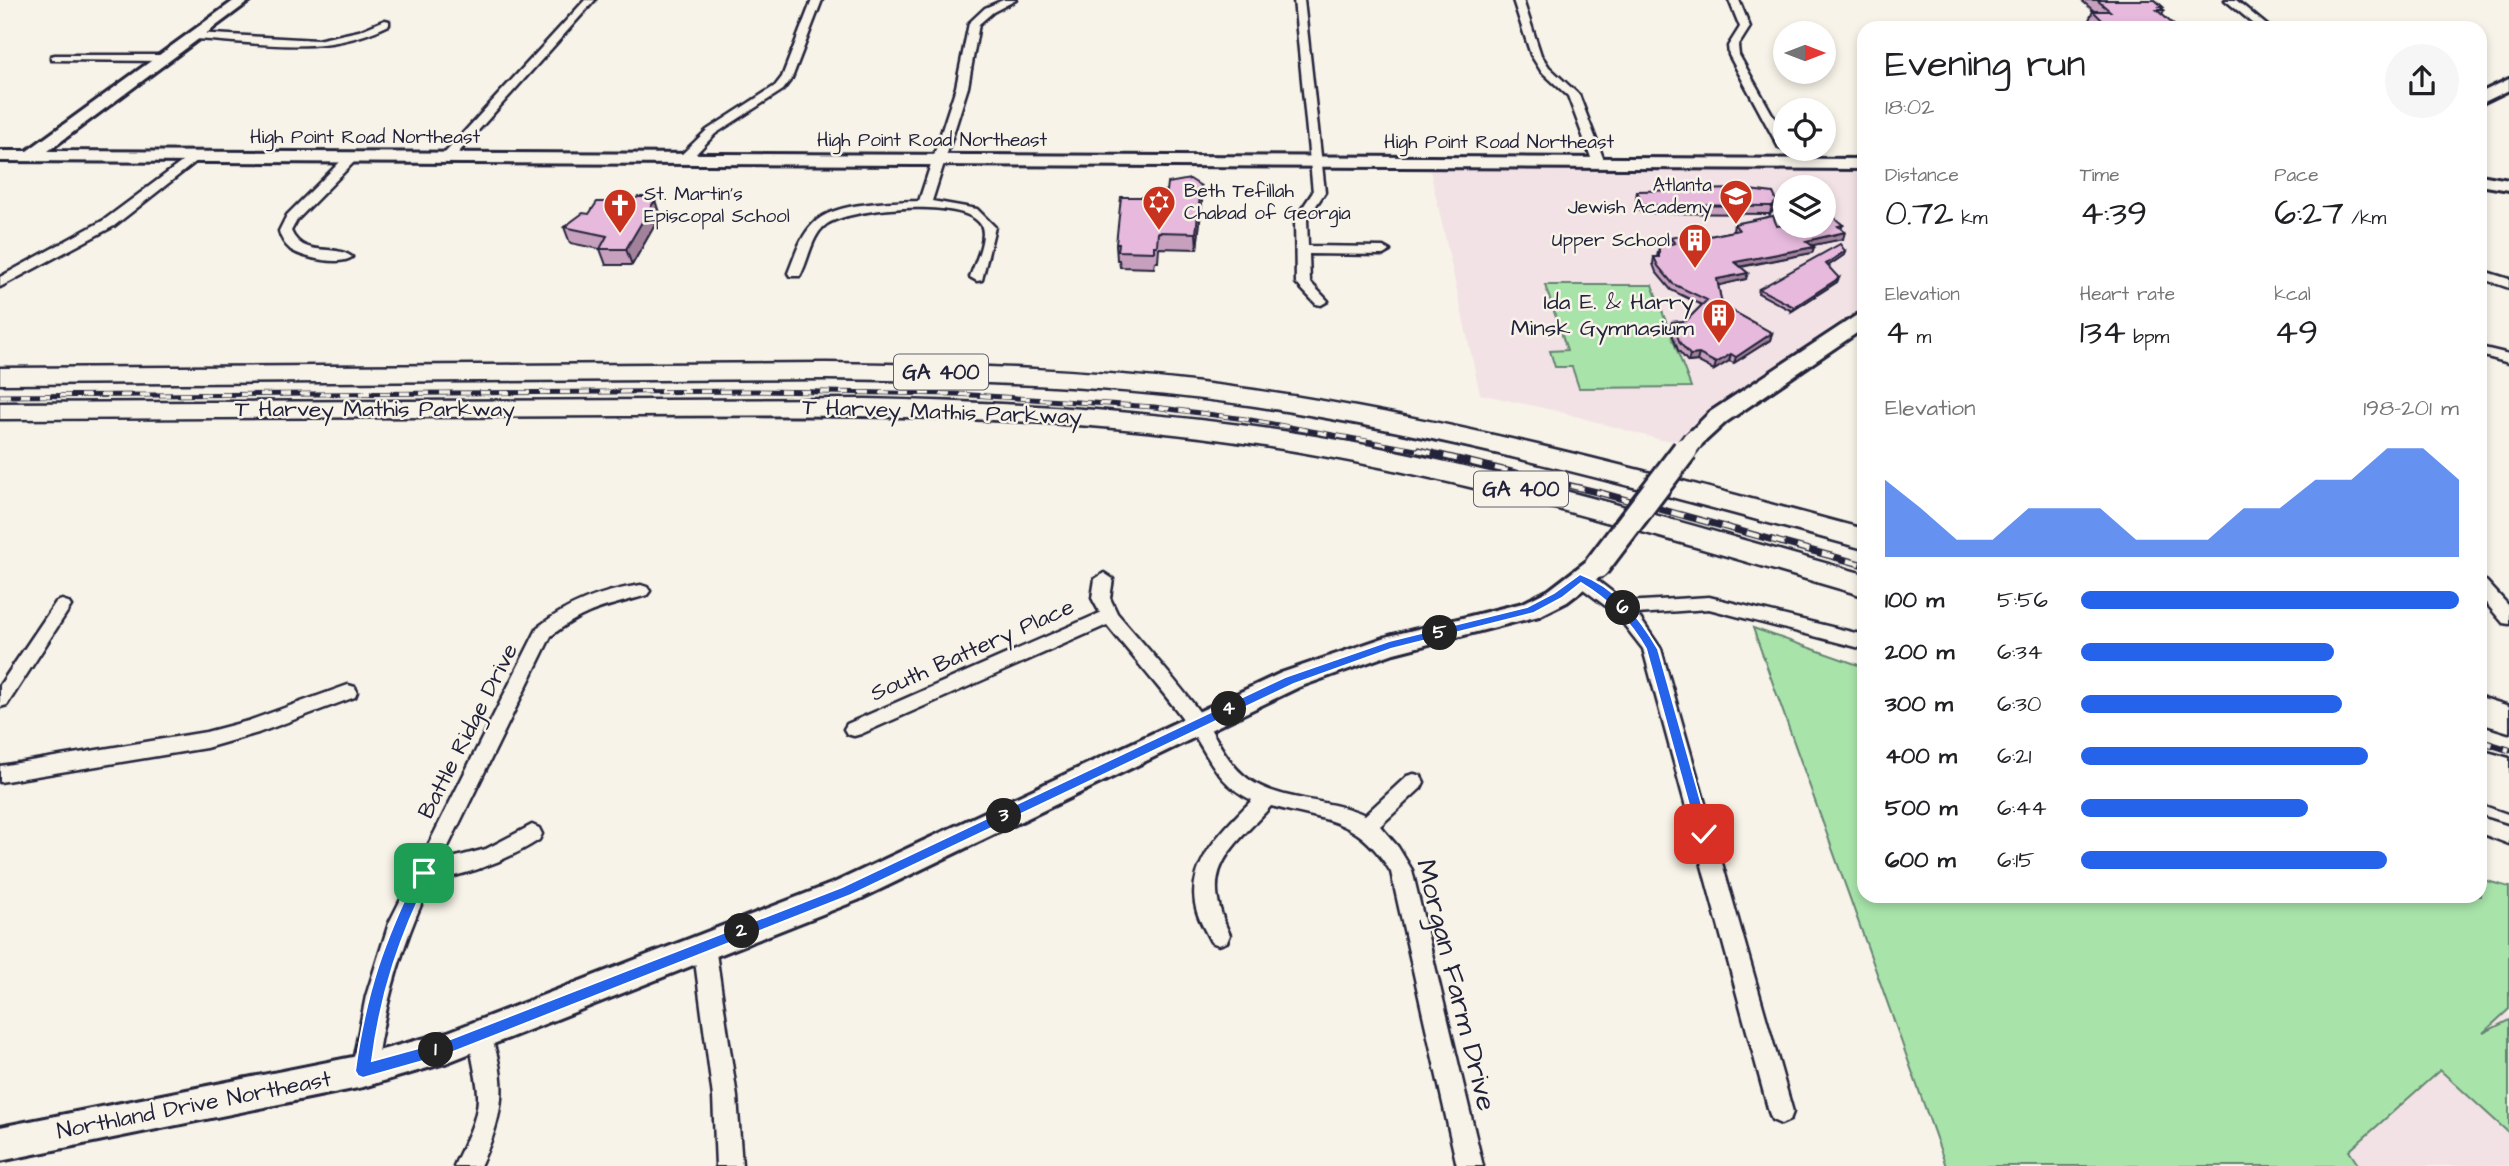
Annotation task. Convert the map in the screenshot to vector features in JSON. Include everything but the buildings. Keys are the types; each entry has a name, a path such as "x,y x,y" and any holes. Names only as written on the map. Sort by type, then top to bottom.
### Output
{"highway":[{"name":"T Harvey Mathis Parkway","path":"0,376 854,371 962,373 1103,381 1307,405 1453,433 1605,468 1857,537"},
{"name":"T Harvey Mathis Parkway","path":"0,411 864,407 1077,416 1220,431 1416,464 1590,506 1857,585"},
{"path":"2487,693 2509,699"},
{"path":"2487,712 2509,719"},
{"path":"2487,766 2509,772"},
{"path":"2487,790 2509,797"}],"street":[{"path":"31,156 244,0"},
{"path":"447,158 590,0"},
{"path":"684,159 711,132 779,88 787,78 817,0"},
{"path":"924,206 962,87 974,23 989,10 1011,0"},
{"path":"1299,0 1319,192 1301,219 1303,283 1321,301"},
{"path":"1518,0 1536,55 1545,69 1573,95 1599,163"},
{"path":"1734,0 1745,27 1733,46 1734,55 1773,126"},
{"path":"2230,0 2256,21"},
{"path":"195,36 320,44 357,37 385,23"},
{"path":"55,58 164,58"},
{"path":"2487,95 2509,84"},
{"name":"High Point Road Northeast","path":"0,156 1599,163 1773,154"},
{"path":"0,283 109,223 194,157"},
{"path":"345,257 320,255 298,249 289,242 285,231 292,218 351,158"},
{"name":"High Point Road Northeast","path":"1836,160 1857,163"},
{"path":"2487,181 2509,185"},
{"path":"795,273 816,228 825,219 863,207 924,206 957,207 974,212 989,227 977,277"},
{"path":"1302,250 1383,251"},
{"path":"2487,276 2509,284"},
{"name":"Northland Drive Northeast","path":"0,1143 363,1071 448,1047 846,891 1290,681 1346,659 1530,610 1558,596 1589,572 1693,440 1718,417 1857,324"},
{"path":"2487,353 2509,359"},
{"path":"1589,572 1604,592 1623,608 1641,629 1652,649 1781,1112"},
{"path":"1104,579 1101,598 1110,616"},
{"name":"Battle Ridge Drive","path":"363,1071 370,1019 382,970 400,923 544,632 562,616 585,603 641,591"},
{"path":"2487,593 2509,618"},
{"path":"1623,608 1709,603 1754,612 1857,640"},
{"path":"0,700 62,606"},
{"name":"Morgan Farm Drive","path":"1110,616 1197,724 1208,745 1230,774 1247,788 1267,797 1333,810 1367,826 1388,846 1401,870 1470,1166"},
{"name":"South Battery Place","path":"854,729 1110,616"},
{"path":"0,774 206,740 251,728 348,692"},
{"path":"1367,826 1414,782"},
{"path":"1219,935 1203,903 1205,872 1213,859 1267,797"},
{"path":"2487,827 2509,835"},
{"path":"424,873 481,862 532,834"},
{"path":"704,946 725,1097 729,1166"},
{"path":"467,1166 483,1135 492,1098 490,1068 478,1035"}],"shaded area":[{"path":"1854,164 1857,166 1857,311 1830,328 1693,440 1661,440 1557,411 1480,394 1430,170"},
{"path":"2509,1010 2509,1166 2359,1166 2348,1151"}],"green space":[{"path":"1545,285 1652,285 1691,387 1579,388 1572,367 1555,367 1550,351 1567,350"},
{"path":"1753,628 1857,665 1857,903 2487,903 2487,881 2509,887 2509,1009 2483,1033 2509,1020 2509,1133 2440,1070 2349,1151 2359,1166 1946,1166"}],"railway":[{"path":"0,396 757,391 956,394 1154,407 1245,419 1427,452"},
{"path":"1419,450 1601,493 1857,563"},
{"path":"2487,743 2509,750"}],"place":[{"name":"Atlanta Jewish Academy","path":"1736,226"},
{"name":"Beth Tefillah Chabad of Georgia","path":"1159,232"},
{"name":"St. Martin's Episcopal School","path":"620,235"},
{"name":"Upper School","path":"1695,270"},
{"name":"Ida E. & Harry Minsk Gymnasium","path":"1719,345"}],"route":[{"path":"424,873 400,923 382,970 370,1019 363,1071 448,1047 846,891 1290,681 1389,645 1503,619 1530,610 1558,596 1580,578 1604,592 1623,608 1641,629 1652,649 1704,834"}]}
